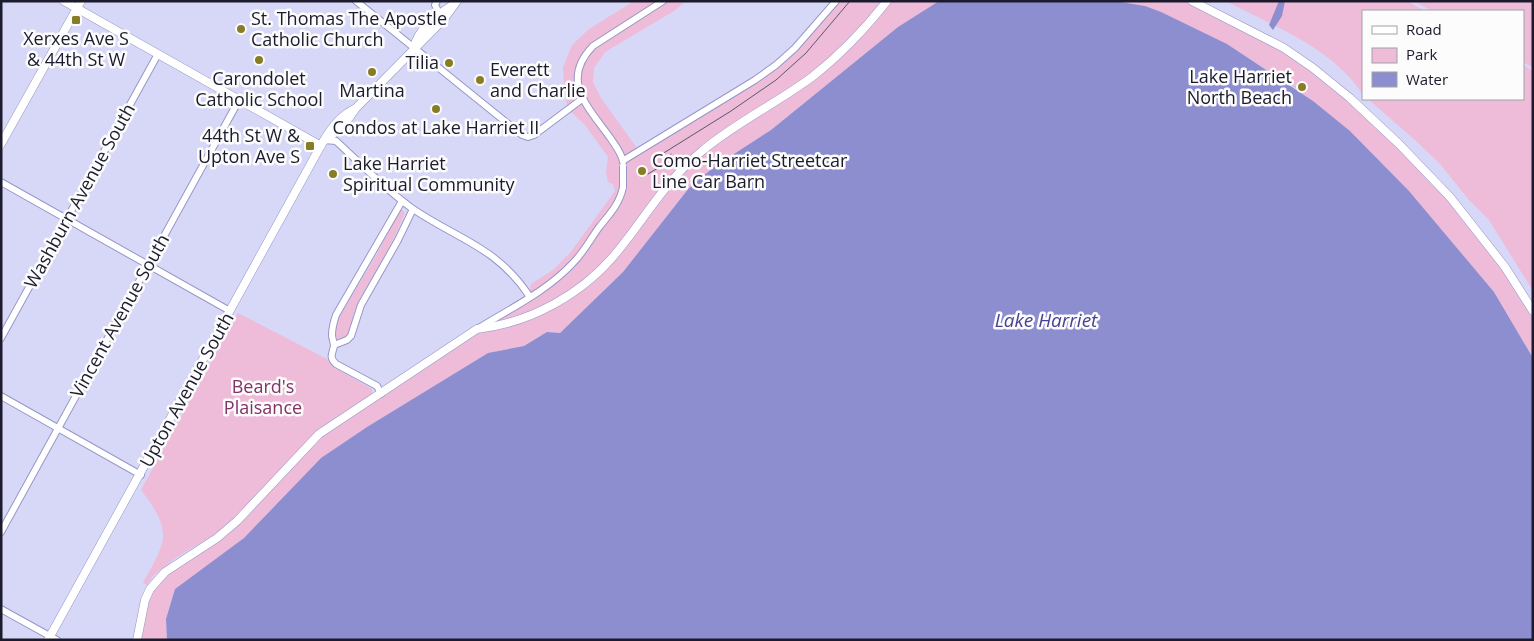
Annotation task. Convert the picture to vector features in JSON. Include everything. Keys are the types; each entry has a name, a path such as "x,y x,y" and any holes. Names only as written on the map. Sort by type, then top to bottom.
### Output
{"street":[{"path":"64,1 79,5 158,54 239,100 323,143 336,141 402,201 486,251 503,264 530,297"},
{"path":"356,1 522,135 528,137 534,135 582,99"},
{"path":"437,1 435,5 439,13"},
{"path":"414,48 444,19 457,1"},
{"path":"414,48 416,38 439,13 457,1"},
{"path":"137,640 145,600 157,579 233,525 319,434 477,329 548,286 575,261 621,198 623,163 620,152 582,99 577,74 580,64 585,54 593,46 663,1"},
{"path":"623,163 769,70 795,48 836,1"},
{"path":"477,329 494,327 529,316 562,299 581,286 616,254 659,193 686,164 703,149 811,77 846,46 887,1"},
{"path":"1192,1 1284,48 1312,68 1362,110 1416,160 1450,197 1505,268 1533,311"},
{"path":"1,144 79,5"},
{"name":"Upton Avenue South","path":"52,639 323,143 336,133 352,116 356,108 414,48"},
{"name":"Washburn Avenue South","path":"1,338 158,54"},
{"name":"Vincent Avenue South","path":"1,532 239,100"},
{"path":"1,182 230,311"},
{"path":"381,394 377,386 336,364 331,359 334,345 332,328 336,315 402,201"},
{"path":"334,345 347,340 351,336 360,305 398,240 413,209"},
{"path":"1,396 141,474"},
{"path":"1,609 52,639"}],"green space":[{"path":"634,1 686,1 674,11 605,52 594,68 593,82 601,98 639,151 776,65 836,1 939,1 898,27 771,130 714,167 689,188 623,272 560,333 547,332 524,346 488,353 367,427 321,458 244,538 175,589 166,619 167,640 140,640 148,601 157,579 211,542 307,445 529,297 531,284 553,270 570,253 615,191 613,184 608,182 606,172 608,157 585,125 569,110 565,97 563,68 572,45 589,29"},
{"path":"1115,1 1192,1 1284,48 1350,98 1450,197 1533,311 1533,358 1494,292 1409,191 1350,131 1298,90 1227,44 1145,6"},
{"path":"1226,1 1407,1 1423,10 1362,10 1362,94 1336,64 1319,51 1282,29"},
{"path":"1414,1 1533,1 1533,68 1524,63 1524,10 1430,10"},
{"path":"1524,66 1533,71 1533,291 1489,220 1469,200 1440,164 1369,100 1524,100"},
{"path":"400,209 405,212 394,238 358,301 348,334 338,339 335,335 337,321 377,254"},
{"name":"Beard's Plaisance","path":"238,313 327,359 333,367 372,389 372,395 303,445 227,527 177,557 154,575 147,585 143,583 162,544 163,532 158,515 141,490"}],"water":[{"name":"Lake Harriet","path":"939,1 1115,1 1145,6 1161,12 1227,44 1313,101 1350,131 1409,191 1494,292 1533,358 1533,640 167,640 166,619 175,589 244,538 321,458 367,427 488,353 524,346 547,332 560,333 623,272 689,188 714,167 771,130 898,27"},
{"path":"1279,1 1285,1 1282,16 1273,30 1269,25"}],"tram line":[{"path":"654,159 731,111 776,80 806,53 850,1"},
{"path":"648,174 663,165 671,154"}],"place":[{"name":"Xerxes Ave S & 44th St W","path":"76,20"},
{"name":"St. Thomas The Apostle Catholic Church","path":"241,29"},
{"name":"Carondolet Catholic School","path":"259,60"},
{"name":"Tilia","path":"449,63"},
{"name":"Martina","path":"372,72"},
{"name":"Everett and Charlie","path":"480,80"},
{"name":"Lake Harriet North Beach","path":"1302,87"},
{"name":"Condos at Lake Harriet II","path":"436,109"},
{"name":"44th St W & Upton Ave S","path":"310,146"},
{"name":"Como-Harriet Streetcar Line Car Barn","path":"642,171"},
{"name":"Lake Harriet Spiritual Community","path":"333,174"}]}
